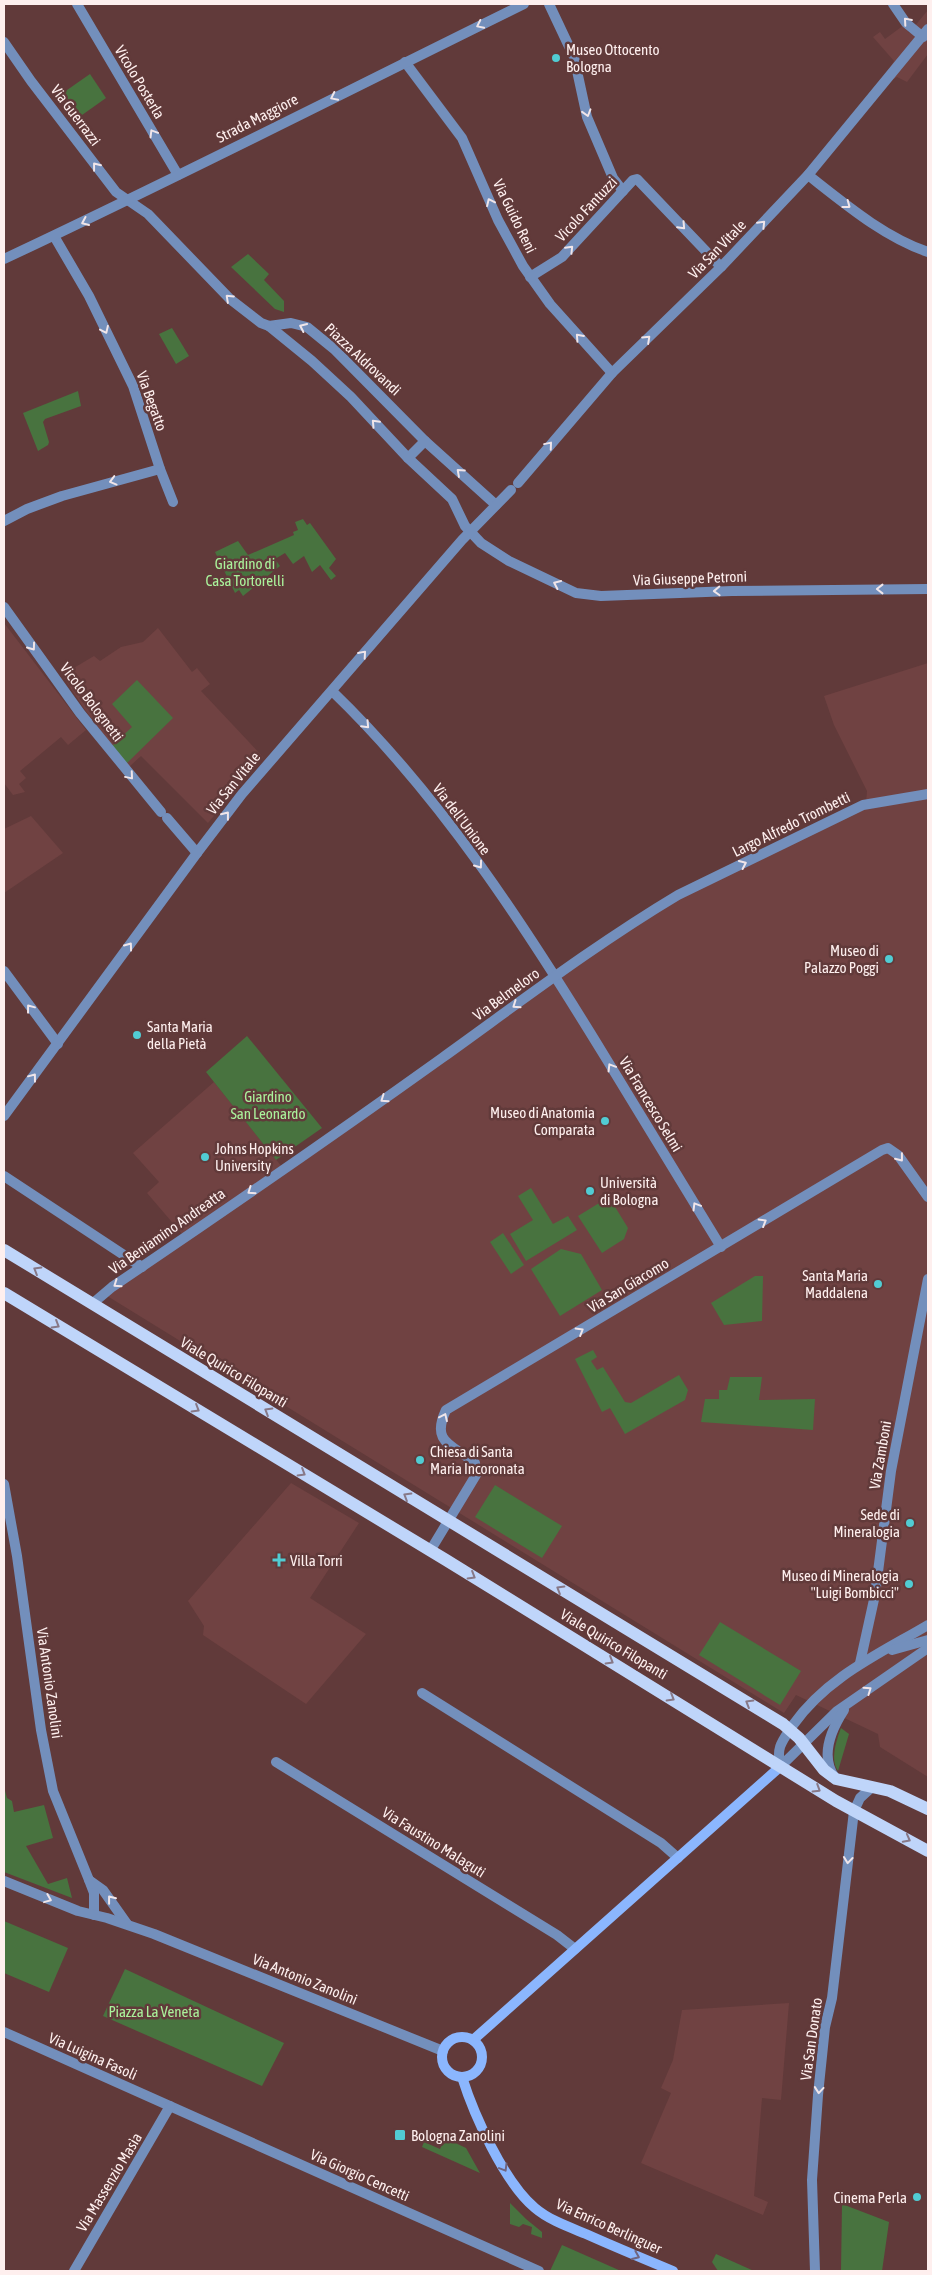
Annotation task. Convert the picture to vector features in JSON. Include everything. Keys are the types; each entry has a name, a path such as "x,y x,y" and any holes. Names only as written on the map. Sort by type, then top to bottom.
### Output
{"main road":[{"name":"Viale Quirico Filopanti","path":"4,1250 790,1729 818,1763 836,1779"},
{"name":"Viale Quirico Filopanti","path":"7,1298 430,1551 854,1812 928,1851"},
{"path":"473,2040 781,1766"},
{"path":"836,1779 902,1795 928,1809"},
{"path":"461,2036 473,2040 481,2050 481,2062 474,2073 462,2077 452,2074 444,2066 443,2051 446,2045 461,2036"},
{"name":"Via Enrico Berlinguer","path":"462,2077 470,2103 504,2168 518,2190 536,2209 562,2224 673,2271"}],"street":[{"name":"Vicolo Posterla","path":"78,4 178,175"},
{"name":"Strada Maggiore","path":"4,259 129,201 524,4"},
{"path":"549,4 577,65 587,117 613,178 623,191"},
{"path":"893,4 906,23 925,33"},
{"name":"Via San Vitale","path":"4,1116 196,853 242,794 612,373 721,267 808,175 925,33"},
{"name":"Via Guerrazzi","path":"4,42 31,81 116,192 129,201"},
{"name":"Via Guido Reni","path":"405,62 462,138 498,220 530,277 558,313 612,373"},
{"path":"808,175 866,219 916,248 928,252"},
{"name":"Vicolo Fantuzzi","path":"530,277 562,257 633,180 639,180 721,267"},
{"path":"129,201 148,214 230,299 252,318 269,326 345,391 408,458 452,498 470,533"},
{"name":"Via Begatto","path":"54,236 83,287 133,386 160,469 173,502"},
{"name":"Piazza Aldrovandi","path":"269,326 291,323 306,327 334,349 425,440 496,505"},
{"path":"408,458 425,440"},
{"path":"4,521 56,498 160,469"},
{"name":"Via Giuseppe Petroni","path":"470,533 509,562 584,596 732,591 928,589"},
{"name":"Vicolo Bolognetti","path":"4,607 80,713 196,853"},
{"name":"Via dell'Unione","path":"332,691 366,724 453,829 556,976"},
{"name":"Largo Alfredo Trombetti","path":"699,885 863,805 928,794"},
{"name":"Via Belmeloro","path":"334,1134 556,976 654,910 699,885"},
{"path":"4,972 58,1044"},
{"name":"Via Francesco Selmi","path":"556,976 721,1247"},
{"name":"Via Beniamino Andreatta","path":"92,1304 142,1267 334,1134"},
{"name":"Via San Giacomo","path":"448,1521 476,1475 477,1469 470,1459 446,1444 440,1434 440,1422 446,1410 888,1148 898,1155 928,1197"},
{"path":"4,1176 142,1267"},
{"name":"Via Zamboni","path":"860,1662 875,1596 891,1471 923,1313 928,1279"},
{"name":"Via Zamboni","path":"923,1313 928,1302"},
{"name":"Via Antonio Zanolini","path":"4,1484 17,1556 41,1730 53,1791 94,1893 94,1915"},
{"path":"430,1551 448,1521"},
{"path":"781,1766 778,1751 780,1744 818,1695 860,1662 928,1625"},
{"path":"881,1652 928,1640"},
{"path":"781,1766 837,1711 928,1648"},
{"path":"422,1693 661,1843 678,1858"},
{"path":"836,1779 829,1769 827,1754 834,1727 851,1702"},
{"name":"Via Faustino Malaguti","path":"276,1762 557,1935 575,1949"},
{"path":"854,1812 860,1798 872,1788"},
{"name":"Via San Donato","path":"816,2271 812,2180 824,2033 832,1998 854,1812"},
{"name":"Via Antonio Zanolini","path":"89,1880 103,1890 127,1924 443,2051"},
{"path":"4,1881 78,1910 127,1924"},
{"name":"Via Luigina Fasoli","path":"4,2032 170,2106"},
{"name":"Via Giorgio Cencetti","path":"170,2106 539,2271"},
{"name":"Via Massenzio Masìa","path":"74,2271 170,2106"}],"shaded area":[{"path":"928,10 928,54 907,82 897,77 894,79 887,72 894,61 873,37 880,32 885,39 904,25 909,33"},
{"path":"4,623 86,730 68,745 61,737 20,771 26,778 19,784 25,792 13,795 4,783"},
{"path":"158,628 192,672 197,668 210,684 201,691 263,757 208,823 141,756 129,767 85,710 62,675 94,656 100,661 121,647 143,642"},
{"name":"Università di Bologna","path":"928,663 928,1777 880,1747 878,1734 796,1695 784,1713 104,1294 654,909 866,804 867,791 834,725 824,696"},
{"path":"31,816 63,853 4,893 4,829"},
{"name":"Johns Hopkins University","path":"214,1082 282,1167 183,1235 147,1193 159,1182 133,1153"},
{"name":"Villa Torri","path":"291,1483 359,1523 310,1598 366,1634 306,1704 203,1635 204,1626 188,1601"},
{"path":"789,2003 781,2100 762,2098 754,2196 768,2202 763,2215 641,2163 671,2093 661,2088 673,2060 682,2010"}],"green space":[{"path":"90,74 106,98 75,120 57,97"},
{"path":"248,254 269,274 264,280 284,301 284,312 275,309 231,267"},
{"path":"172,328 189,356 176,364 159,334"},
{"path":"78,391 81,406 45,419 43,422 49,442 48,445 38,451 23,413"},
{"name":"Giardino di Casa Tortorelli","path":"303,519 307,525 310,523 336,559 329,568 336,576 331,580 320,565 312,572 304,556 293,564 285,553 275,559 280,566 243,596 239,590 235,593 215,552 238,541 248,555 294,535 293,532 298,530 295,522"},
{"path":"137,680 173,718 126,764 112,746 132,727 112,704"},
{"name":"Giardino San Leonardo","path":"247,1036 322,1128 276,1160 206,1072"},
{"path":"531,1188 553,1224 568,1216 577,1230 526,1261 510,1234 533,1220 518,1196"},
{"path":"609,1197 628,1228 624,1239 602,1253 578,1216"},
{"path":"503,1233 524,1265 511,1274 490,1242"},
{"path":"561,1249 581,1254 602,1290 560,1316 531,1269"},
{"path":"755,1276 763,1276 762,1321 724,1325 711,1303"},
{"path":"593,1350 597,1357 591,1361 597,1370 603,1367 625,1402 631,1403 679,1375 688,1390 685,1400 625,1434 610,1408 602,1412 575,1359"},
{"path":"730,1377 762,1377 759,1400 815,1399 813,1430 701,1422 705,1399 719,1399 719,1390 727,1390"},
{"path":"495,1485 562,1526 542,1558 475,1517"},
{"path":"720,1622 801,1671 780,1705 699,1655"},
{"path":"841,1728 849,1734 838,1771 834,1756"},
{"path":"4,1787 7,1798 12,1801 14,1812 44,1805 53,1838 26,1846 48,1884 67,1878 72,1898 4,1872"},
{"path":"4,1921 68,1948 49,1992 4,1973"},
{"name":"Piazza La Veneta","path":"125,1969 284,2043 262,2086 103,2016"},
{"path":"445,2138 466,2148 480,2173 422,2147 424,2142 440,2149"},
{"path":"510,2203 542,2232 542,2238 531,2234 532,2227 523,2224 519,2227 510,2224"},
{"path":"842,2204 889,2222 882,2271 841,2271"},
{"path":"562,2245 621,2271 550,2271"},
{"path":"716,2254 754,2271 718,2271 712,2262"}],"place":[{"name":"Museo Ottocento Bologna","path":"556,58"},
{"name":"Museo di Palazzo Poggi","path":"889,959"},
{"name":"Santa Maria della Pietà","path":"137,1035"},
{"name":"Museo di Anatomia Comparata","path":"605,1121"},
{"name":"Johns Hopkins University","path":"205,1157"},
{"name":"Università di Bologna","path":"590,1191"},
{"name":"Santa Maria Maddalena","path":"878,1284"},
{"name":"Chiesa di Santa Maria Incoronata","path":"420,1460"},
{"name":"Sede di Mineralogia","path":"910,1523"},
{"name":"Villa Torri","path":"279,1560"},
{"name":"Museo di Mineralogia \"Luigi Bombicci\"","path":"909,1584"},
{"name":"Bologna Zanolini","path":"400,2135"},
{"name":"Cinema Perla","path":"917,2197"}]}
